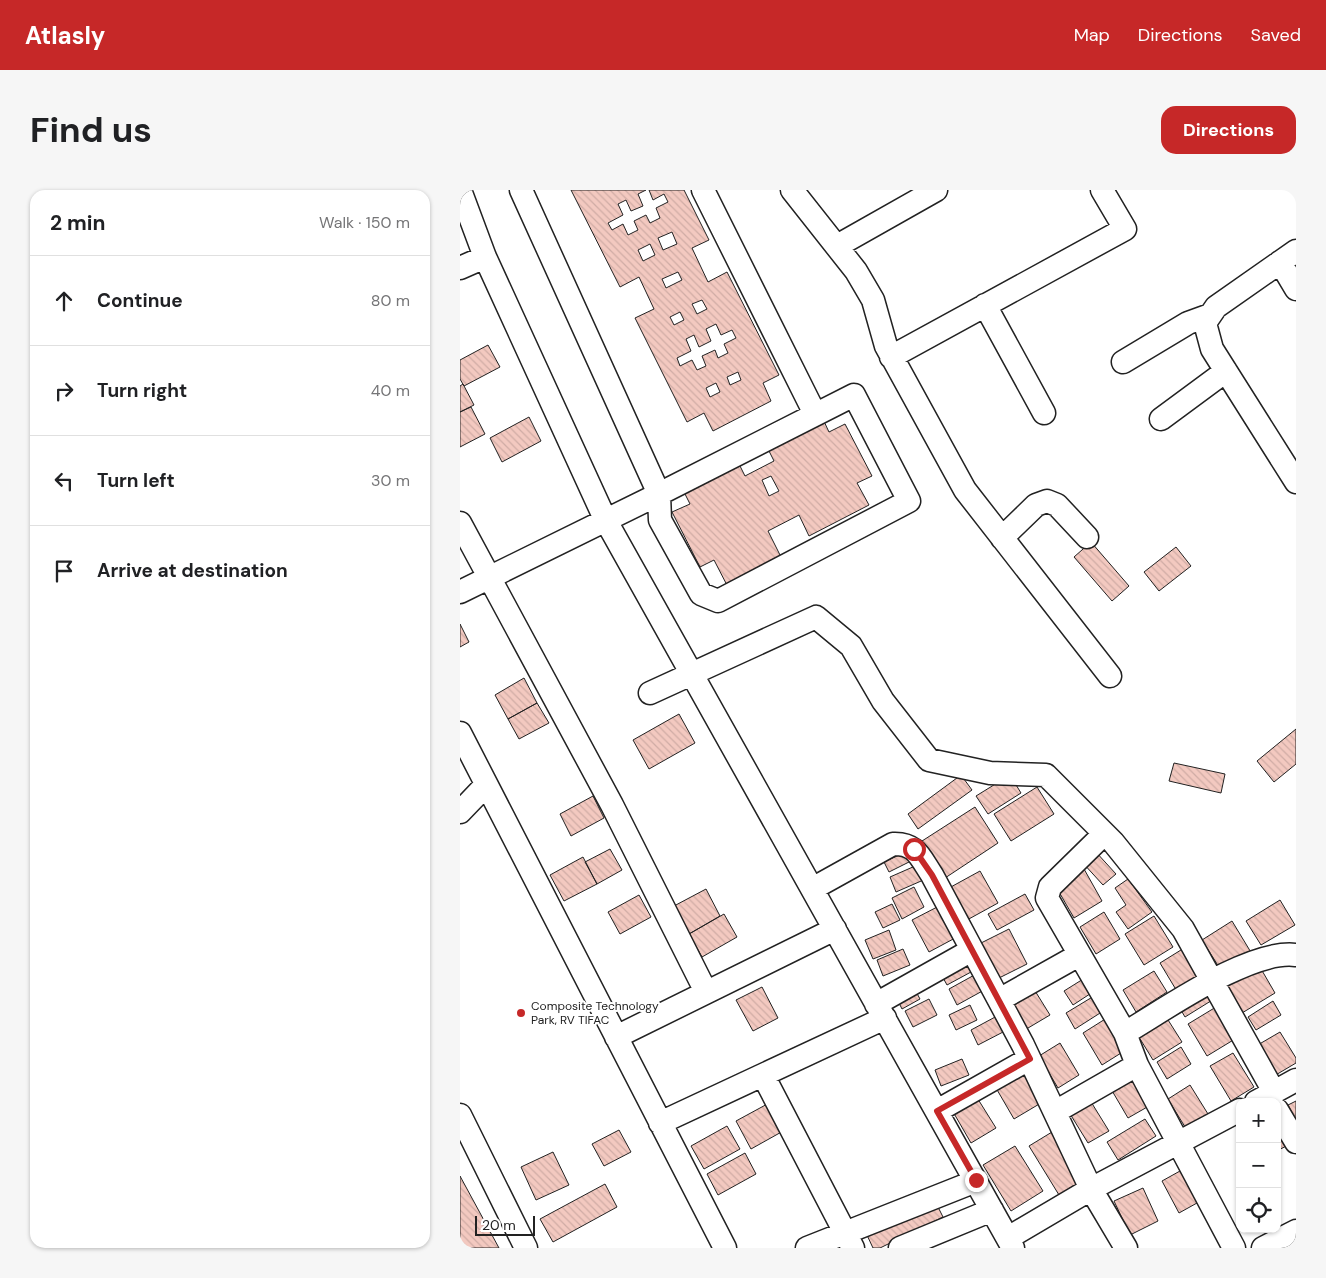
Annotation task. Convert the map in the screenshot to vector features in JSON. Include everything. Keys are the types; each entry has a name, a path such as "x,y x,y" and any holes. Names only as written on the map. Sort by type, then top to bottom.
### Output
{"street":[{"path":"460,190 485,257 605,519 1010,1243 1091,1189 1236,1112"},
{"path":"460,592 659,494 854,395 909,501 718,601 701,594 660,520 659,494 522,190"},
{"path":"703,190 815,414"},
{"path":"792,190 856,271 873,300 891,357 965,490 1110,676"},
{"path":"891,357 1125,229 1102,190"},
{"path":"837,246 930,191"},
{"path":"1296,289 1288,256 1216,307 1205,324 1212,349 1296,482"},
{"path":"460,268 485,257"},
{"path":"986,305 1044,413"},
{"path":"1123,362 1188,323 1210,315"},
{"path":"1161,419 1226,371"},
{"path":"1002,538 1036,505 1047,501 1057,504 1087,537"},
{"path":"460,523 607,796 706,992"},
{"path":"650,693 816,617 852,646 883,701 930,760 990,773 1046,775 1104,834 1183,929 1212,982 1268,1098"},
{"path":"460,733 725,1248"},
{"path":"460,812 486,785"},
{"path":"1104,834 1050,887 1047,898 1125,1033 1137,1065 1234,1248"},
{"path":"812,889 893,844 905,843 914,849 932,875 999,1000 1030,1059 1091,1189 1126,1248"},
{"path":"616,1037 835,929"},
{"path":"660,1123 763,1075 880,1011 972,950"},
{"path":"1125,1033 1212,982 1258,959 1288,954 1296,955"},
{"path":"999,1000 1079,955"},
{"path":"937,1111 1030,1059"},
{"path":"1055,1112 1137,1065"},
{"path":"763,1075 849,1240"},
{"path":"1272,1098 1296,1080"},
{"path":"460,1115 526,1248"},
{"path":"1281,1119 1296,1142"},
{"path":"807,1248 849,1240 976,1180"},
{"path":"900,1248 992,1210"},
{"path":"1263,1248 1296,1231"}],"building":[{"path":"571,190 646,190 638,194 643,206 631,211 626,200 618,204 623,215 608,223 612,230 623,224 628,235 638,230 634,221 646,215 650,223 660,218 656,208 668,202 664,194 653,200 649,190 684,190 709,240 692,248 708,282 727,272 779,375 763,383 771,401 713,431 704,413 687,422 635,318 654,309 639,277 620,287","holes":["672,232 677,244 663,250 658,238","650,244 655,255 643,261 638,250","678,272 682,280 666,288 662,279","702,300 707,309 697,314 692,304","680,312 684,320 674,325 670,317","716,324 721,335 732,330 736,338 724,344 728,353 718,358 715,350 702,356 706,366 697,370 692,360 680,366 677,358 691,351 686,339 694,335 699,347 711,341 706,329","738,372 741,380 730,385 727,377","716,383 720,392 710,397 706,388"]},
{"path":"488,345 500,367 464,386 460,379 460,360"},
{"path":"463,384 474,405 460,412 460,386"},
{"path":"471,407 485,434 460,447 460,412"},
{"path":"821,415 829,432 845,424 872,476 857,483 869,505 809,536 799,515 768,531 784,563 730,591 714,560 700,567 672,512 690,504 681,486 736,458 745,476 774,461 765,443","holes":["771,476 779,491 769,496 762,480"]},
{"path":"529,417 541,441 502,462 490,438"},
{"path":"1091,542 1129,586 1112,601 1074,557"},
{"path":"1176,547 1191,566 1159,591 1144,572"},
{"path":"460,624 469,642 460,647"},
{"path":"524,678 537,703 508,719 495,695"},
{"path":"537,703 549,723 519,739 508,719"},
{"path":"679,714 695,743 649,769 633,740"},
{"path":"1296,729 1296,764 1274,782 1257,761"},
{"path":"1174,763 1225,774 1221,793 1169,781"},
{"path":"961,775 972,790 918,829 908,814"},
{"path":"1010,775 1021,793 988,814 976,796"},
{"path":"1037,787 1054,814 1011,841 994,814"},
{"path":"593,796 604,818 571,836 560,814"},
{"path":"975,807 998,843 945,878 922,841"},
{"path":"610,849 622,870 597,884 585,862"},
{"path":"912,849 917,858 889,872 884,862"},
{"path":"1095,851 1116,874 1103,885 1082,862"},
{"path":"583,857 597,884 564,901 550,875"},
{"path":"922,863 928,878 896,892 890,877"},
{"path":"1084,869 1102,901 1074,918 1055,885"},
{"path":"980,871 998,903 967,920 949,888"},
{"path":"1128,879 1152,912 1128,929 1116,912 1126,905 1115,888"},
{"path":"914,887 924,907 902,919 892,898"},
{"path":"706,889 720,916 689,934 674,906"},
{"path":"1025,894 1034,910 997,930 988,914"},
{"path":"639,895 651,917 620,934 608,912"},
{"path":"1280,900 1295,925 1261,945 1246,921"},
{"path":"892,904 900,920 883,928 875,912"},
{"path":"941,905 957,937 929,952 912,920"},
{"path":"1104,912 1120,939 1096,954 1080,927"},
{"path":"724,914 737,937 702,957 689,934"},
{"path":"1154,916 1173,947 1144,965 1125,934"},
{"path":"1232,921 1252,954 1222,972 1202,940"},
{"path":"1009,929 1027,964 997,979 979,944"},
{"path":"889,930 896,950 873,959 865,940"},
{"path":"1189,945 1207,975 1178,993 1160,963"},
{"path":"903,949 910,965 883,976 877,960"},
{"path":"965,961 971,972 947,985 941,974"},
{"path":"1257,962 1275,993 1242,1013 1224,982"},
{"path":"1154,971 1167,992 1136,1012 1123,990"},
{"path":"978,973 986,989 957,1005 949,989"},
{"path":"1088,976 1096,990 1073,1005 1064,991"},
{"path":"1032,986 1050,1015 1023,1031 1006,1002"},
{"path":"762,987 778,1018 753,1031 736,1000"},
{"path":"1207,987 1214,999 1185,1017 1178,1005"},
{"path":"914,988 920,999 902,1009 896,997"},
{"path":"1099,993 1108,1008 1075,1029 1066,1013"},
{"path":"929,999 937,1015 913,1027 905,1011"},
{"path":"1273,1001 1281,1015 1256,1030 1248,1017"},
{"path":"970,1005 977,1020 956,1030 949,1015"},
{"path":"1216,1007 1235,1039 1207,1056 1188,1024"},
{"path":"1163,1012 1182,1042 1153,1060 1134,1029"},
{"path":"997,1016 1005,1031 978,1045 971,1030"},
{"path":"1110,1016 1129,1048 1102,1065 1083,1033"},
{"path":"1280,1032 1296,1058 1296,1063 1274,1076 1256,1046"},
{"path":"1060,1043 1079,1075 1058,1088 1039,1056"},
{"path":"1181,1047 1191,1064 1167,1079 1157,1062"},
{"path":"1233,1053 1254,1087 1231,1101 1210,1066"},
{"path":"962,1059 969,1075 941,1086 935,1070"},
{"path":"1027,1069 1046,1100 1014,1119 996,1088"},
{"path":"1138,1072 1156,1102 1128,1118 1111,1089"},
{"path":"1190,1085 1208,1114 1185,1127 1168,1099"},
{"path":"976,1096 996,1128 971,1143 952,1110"},
{"path":"1088,1097 1109,1131 1088,1143 1067,1109"},
{"path":"1296,1101 1296,1121 1288,1105"},
{"path":"771,1102 785,1130 751,1149 736,1121"},
{"path":"1145,1119 1156,1136 1118,1160 1107,1142"},
{"path":"727,1126 740,1149 704,1169 691,1146"},
{"path":"619,1130 631,1152 604,1166 592,1144"},
{"path":"1281,1131 1288,1145 1281,1149"},
{"path":"1052,1132 1081,1181 1059,1195 1029,1146"},
{"path":"1015,1146 1043,1191 1011,1211 983,1165"},
{"path":"553,1152 569,1185 536,1200 521,1167"},
{"path":"745,1153 756,1174 718,1195 707,1174"},
{"path":"1189,1166 1206,1198 1179,1213 1162,1181"},
{"path":"460,1176 499,1248 460,1248"},
{"path":"605,1184 617,1207 553,1242 540,1219"},
{"path":"1143,1188 1158,1221 1130,1235 1114,1201"},
{"path":"934,1199 943,1217 880,1248 873,1248 866,1233"}],"place":[{"name":"Composite Technology Park, RV TIFAC","path":"521,1013"}],"route":[{"path":"914,849 932,875 1030,1059 937,1111 976,1180"}]}
